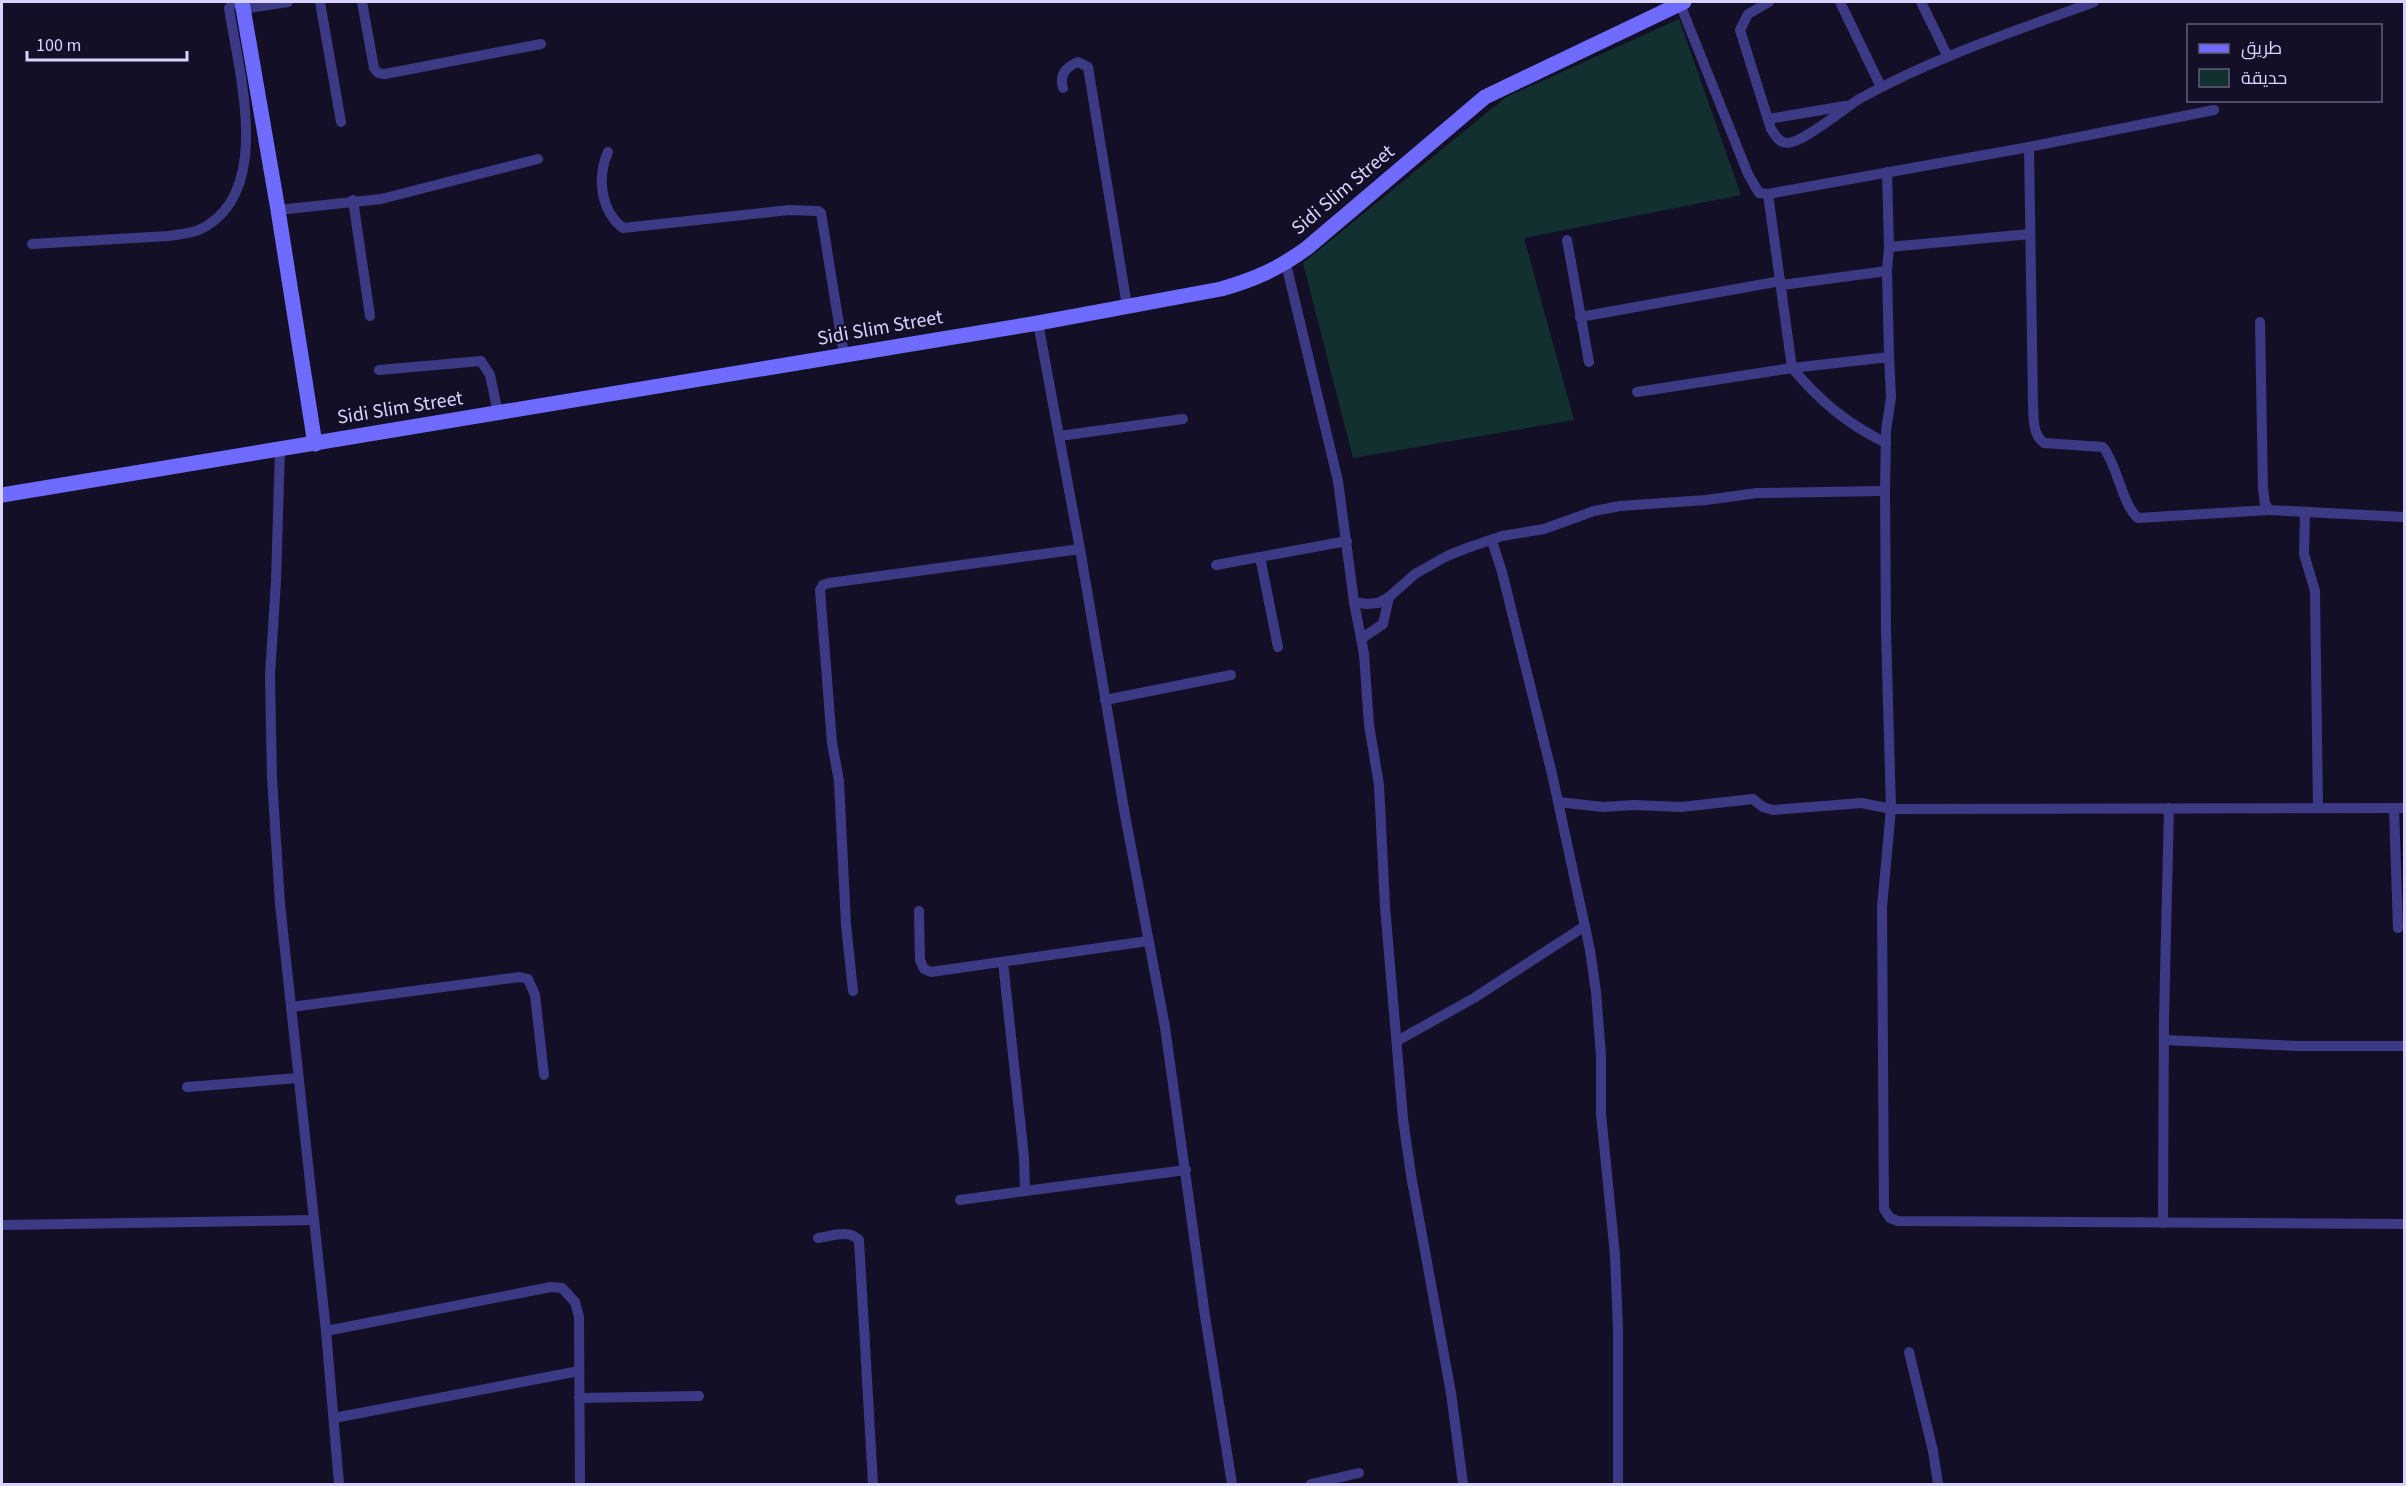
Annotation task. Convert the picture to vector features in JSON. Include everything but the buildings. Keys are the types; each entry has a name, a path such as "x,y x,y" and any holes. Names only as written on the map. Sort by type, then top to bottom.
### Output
{"main road":[{"name":"Sidi Slim Street","path":"2,495 1038,323 1221,289 1249,281 1286,264 1388,181 1485,97 1682,3"},
{"path":"239,4 278,210 315,444"}],"street":[{"path":"32,244 189,233 207,226 228,208 239,186 243,170 245,139 245,106 229,8 239,4 288,2"},
{"path":"320,2 341,122"},
{"path":"362,2 374,68 378,73 385,74 541,44"},
{"path":"1769,2 1748,14 1740,30 1771,129 1779,140 1786,143 1799,141 1849,105 1947,55 2094,2"},
{"path":"1840,2 1881,87"},
{"path":"1921,2 1947,55"},
{"path":"1682,3 1755,188 1759,193 1768,194 2029,147 2214,110"},
{"path":"1063,88 1061,81 1065,70 1078,62 1088,67 1127,306"},
{"path":"1768,119 1849,105"},
{"path":"2029,147 2033,405 2034,426 2039,440 2044,443 2103,447 2130,509 2138,518 2270,510 2404,517"},
{"path":"608,152 604,161 601,187 612,216 623,228 789,210 821,213 844,355"},
{"path":"278,210 353,200 381,199 538,159"},
{"path":"1887,172 1891,397 1886,443 1885,491 1891,809 1882,907 1884,1209 1886,1214 1898,1221 2404,1224"},
{"path":"1768,194 1792,368 1840,417 1886,443"},
{"path":"353,200 370,316"},
{"path":"1890,247 2030,234"},
{"path":"1567,240 1589,362"},
{"path":"1286,264 1338,481 1347,542 1361,639 1369,725 1379,784 1385,906 1411,1175 1446,1361 1463,1485"},
{"path":"1580,317 1782,283 1887,271"},
{"path":"2260,322 2263,489 2265,504 2270,510"},
{"path":"1038,323 1165,1028 1205,1316 1232,1485"},
{"path":"1637,392 1792,368 1889,357"},
{"path":"379,370 481,361 490,375 498,413"},
{"path":"1059,436 1183,419"},
{"path":"280,449 276,581 270,675 272,778 280,904 326,1331 339,1485"},
{"path":"1354,602 1378,603 1389,597 1415,574 1467,548 1503,536 1544,529 1594,511 1620,506 1706,500 1756,493 1885,491"},
{"path":"2305,513 2304,554 2315,591 2318,808"},
{"path":"1492,541 1502,572 1558,802 1585,926 1596,992 1601,1056 1601,1114 1615,1255 1618,1330 1618,1485"},
{"path":"1216,565 1347,542"},
{"path":"852,991 838,781 832,743 820,590 823,585 829,583 1080,549"},
{"path":"1260,557 1278,647"},
{"path":"1361,639 1383,624 1389,597"},
{"path":"1105,700 1231,675"},
{"path":"1558,802 1603,807 1634,805 1681,807 1753,799 1763,807 1773,810 1862,803 1891,809 2399,808 2397,928"},
{"path":"2163,1223 2169,808"},
{"path":"919,911 920,960 924,969 931,972 1148,940"},
{"path":"1397,1041 1474,999 1585,926"},
{"path":"1003,962 1024,1157 1024,1191"},
{"path":"291,1007 520,977 528,979 535,995 544,1075"},
{"path":"2164,1040 2298,1046 2404,1046"},
{"path":"188,1087 298,1078"},
{"path":"960,1200 1186,1170"},
{"path":"2,1225 314,1220"},
{"path":"818,1238 846,1233 859,1240 873,1485"},
{"path":"326,1331 551,1287 562,1288 575,1302 579,1317 580,1485"},
{"path":"1909,1352 1933,1451 1938,1485"},
{"path":"334,1418 579,1371"},
{"path":"579,1398 699,1396"},
{"path":"1311,1485 1359,1473"}],"green space":[{"path":"1679,19 1741,195 1524,238 1574,420 1353,458 1303,263 1506,97"}]}
